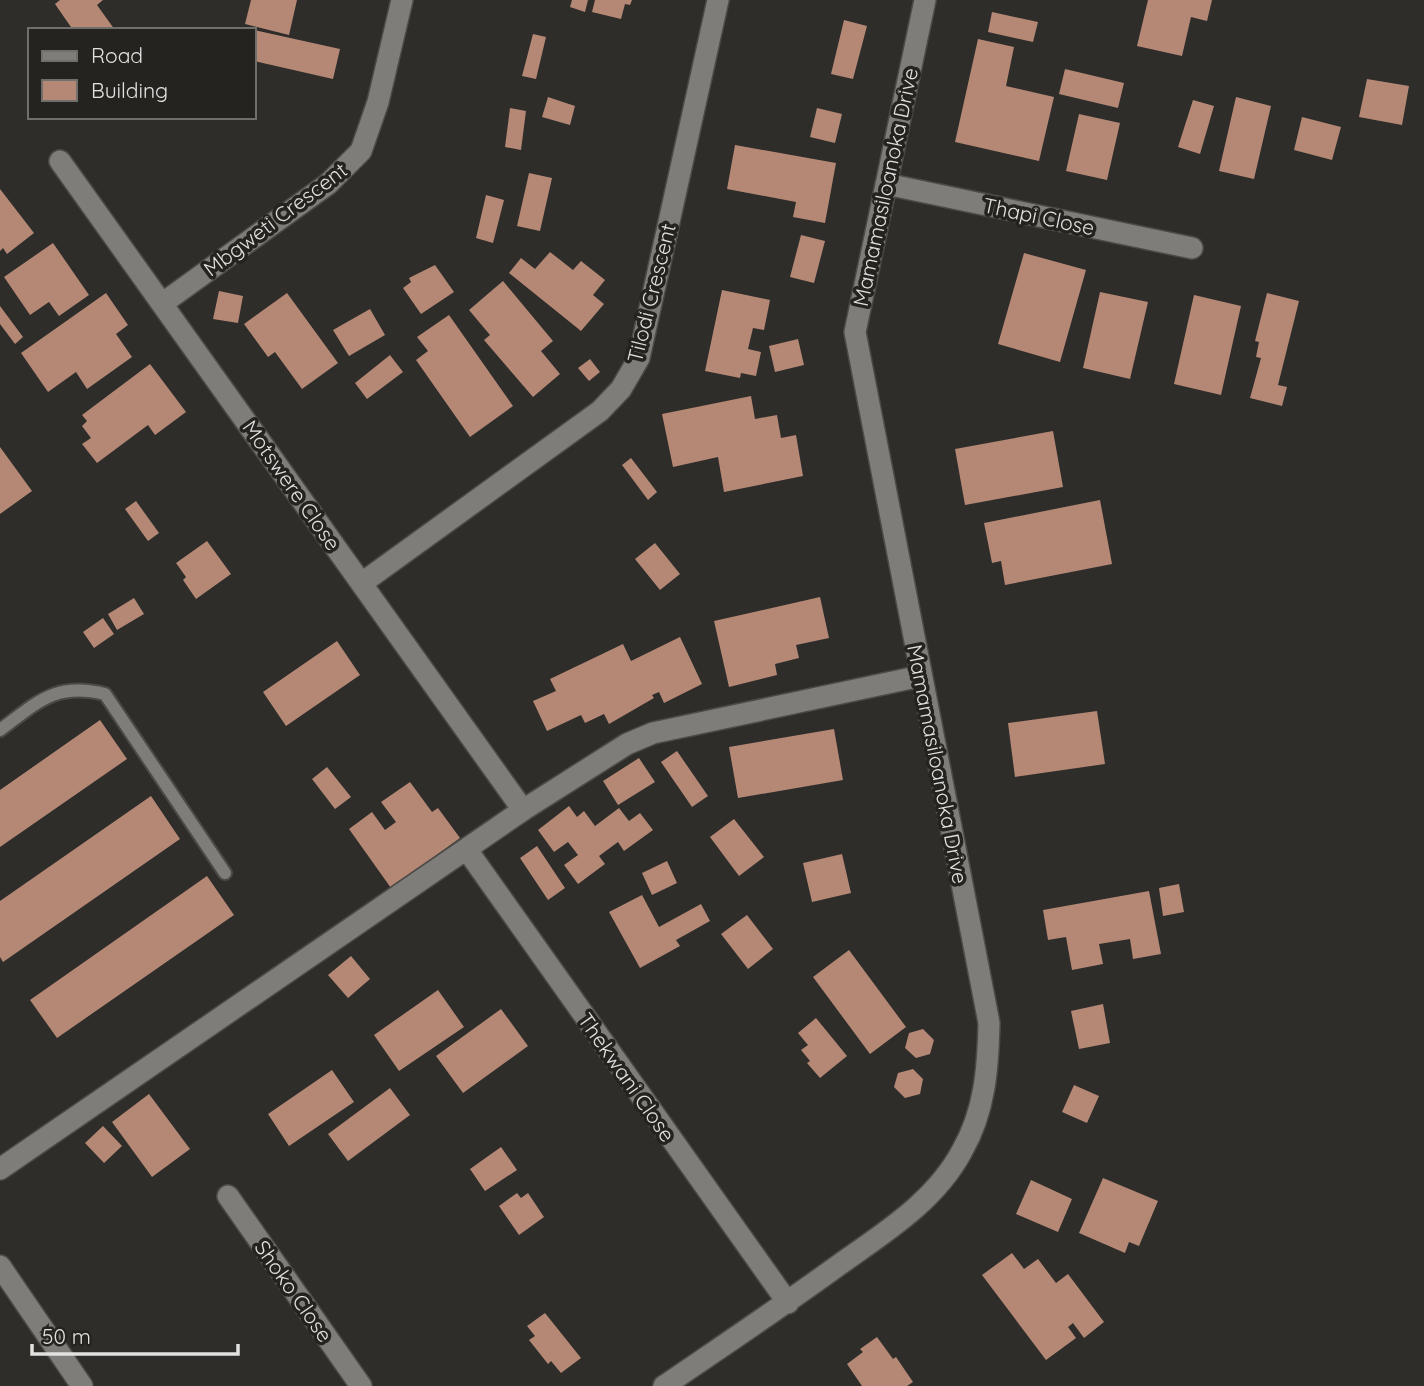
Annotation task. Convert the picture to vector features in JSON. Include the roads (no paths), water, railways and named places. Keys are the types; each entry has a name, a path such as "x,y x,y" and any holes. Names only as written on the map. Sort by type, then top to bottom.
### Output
{"street":[{"name":"Mbgweti Crescent","path":"163,303 328,184 361,151 378,102 402,0"},
{"name":"Tilodi Crescent","path":"362,583 600,411 621,389 639,358 718,0"},
{"name":"Mamamasiloanoka Drive","path":"678,1382 905,1217 935,1190 962,1152 980,1110 988,1073 989,1023 855,332 925,0"},
{"name":"Motswere Close","path":"60,161 523,810"},
{"name":"Thapi Close","path":"886,184 1192,248"},
{"path":"0,1169 523,810 640,737 920,676"},
{"name":"Thekwani Close","path":"467,850 788,1303"},
{"name":"Shoko Close","path":"228,1196 361,1386"},
{"path":"0,1266 82,1386"}],"lane":[{"path":"0,730 47,696 79,688 105,694 225,873"}]}
